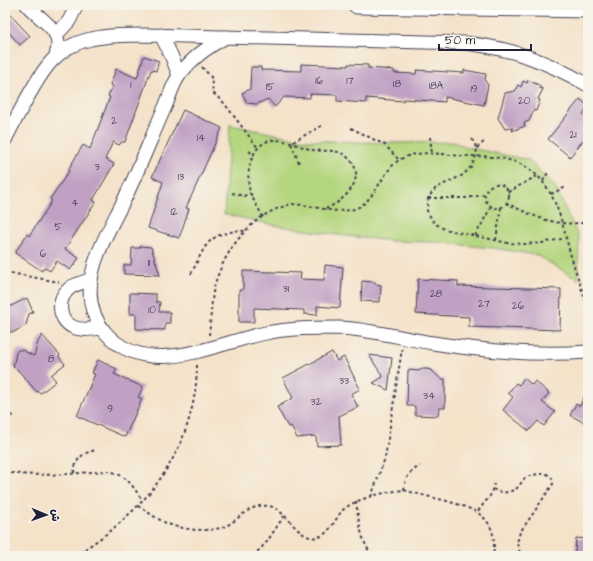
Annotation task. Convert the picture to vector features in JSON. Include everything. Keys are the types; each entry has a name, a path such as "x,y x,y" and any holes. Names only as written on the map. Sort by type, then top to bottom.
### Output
{"main road":[{"path":"357,5 588,9"}],"street":[{"path":"57,34 69,21 77,5"},
{"path":"5,140 40,74 56,55 59,48 57,34 32,7"},
{"path":"56,55 78,43 90,39 119,35 456,42 490,46 516,52 566,72 588,85"},
{"path":"161,35 179,75"},
{"path":"101,328 82,330 74,328 67,323 62,316 61,304 65,293 71,287 85,282 126,195 179,75 194,58 213,44 226,37"},
{"path":"85,282 90,292 91,305 95,317 101,328 110,339 122,348 135,354 166,357 181,356 268,332 320,328 346,328 448,346 492,350 547,354 588,352"}],"path":[{"path":"194,58 210,77 213,93 224,103 258,148"},
{"path":"291,143 323,126"},
{"path":"351,128 386,145 399,160"},
{"path":"430,137 432,154"},
{"path":"472,139 477,148 476,156 471,167 464,175 436,188 428,198 427,211 434,223 444,229 508,243 542,244 566,238"},
{"path":"262,217 250,193 248,179 250,164 258,148 273,140 291,143 314,150 340,152 353,165 355,176 352,188 344,199 324,209"},
{"path":"477,148 485,141"},
{"path":"291,143 299,163"},
{"path":"249,151 254,155"},
{"path":"75,556 114,528 138,506 160,479 169,465 180,445 189,423 214,288 221,269 230,251 245,231 271,211 289,204 337,211 355,209 369,199 387,172 399,160 412,154 476,156 510,160 537,176 543,181 552,194 588,308"},
{"path":"543,181 549,171"},
{"path":"508,192 537,176"},
{"path":"497,184 505,188 508,192 508,199 501,207 491,207 485,200 484,195 488,187 497,184"},
{"path":"552,194 566,187"},
{"path":"232,193 244,196 250,193"},
{"path":"428,198 465,198 484,195"},
{"path":"506,203 530,214 562,223 585,223"},
{"path":"475,236 491,207"},
{"path":"496,240 501,207"},
{"path":"191,274 206,245 213,238 234,231 245,231"},
{"path":"5,272 48,281 85,282"},
{"path":"371,497 385,458 404,338"},
{"path":"5,416 11,415 15,417"},
{"path":"74,473 76,462 79,458 84,454 97,450"},
{"path":"404,490 408,476 413,470 420,466"},
{"path":"5,472 20,474 116,472 128,480 143,501"},
{"path":"493,489 498,492 508,492 516,488 524,479 539,474 547,474 552,478 553,484 551,489 520,532 517,543 520,553 524,556"},
{"path":"478,512 490,496 494,484"},
{"path":"138,506 164,523 186,529 197,530 218,529 227,525 241,514 257,506 269,506 281,513 306,536 313,538 325,534 343,510 356,501 404,490 457,504 478,512 488,523 493,534 494,545 492,556"},
{"path":"356,501 359,523 370,553 373,556"},
{"path":"254,556 276,530 284,516"},
{"path":"29,556 44,551 52,552 59,556"}],"green space":[{"path":"230,125 305,140 389,143 453,142 470,148 529,160 555,187 579,238 578,280 537,255 493,248 432,242 391,241 338,235 273,225 224,214"}],"building":[{"path":"5,9 30,36 20,45 5,28"},
{"path":"144,56 159,61 156,71 151,70 125,142 122,142 119,145 113,142 105,159 114,164 93,200 96,202 65,249 79,258 70,270 57,261 50,271 44,267 42,271 15,253 27,234 29,236 52,201 50,199 69,171 68,170 83,145 90,149 110,97 108,96 113,86 110,85 116,69 137,78"},
{"path":"301,64 348,66 348,64 368,65 368,68 394,70 394,73 416,74 417,70 464,73 464,70 486,74 485,81 488,85 484,105 445,97 445,102 366,98 366,103 337,101 337,95 310,94 310,98 284,97 275,107 268,99 257,104 247,103 242,93 250,89 251,67 261,67 261,70 301,71"},
{"path":"528,80 541,86 539,88 543,89 538,99 540,100 536,111 534,110 529,121 524,123 525,126 512,131 513,128 505,129 498,118 505,93 515,91 518,85 521,87 523,81 527,83"},
{"path":"580,99 588,106 583,114 587,118 584,121 588,125 588,134 570,157 548,139"},
{"path":"183,110 222,128 186,208 189,209 179,238 148,228 163,182 152,177"},
{"path":"140,246 151,247 160,275 124,274 124,265 131,265 132,248 140,248"},
{"path":"325,265 343,267 340,308 317,306 317,315 304,314 304,310 254,308 254,322 239,322 239,290 243,290 243,271 301,273 300,279 324,280"},
{"path":"418,279 458,281 458,286 561,289 560,330 469,327 469,317 416,314"},
{"path":"362,281 375,282 375,284 381,285 380,302 361,301"},
{"path":"130,293 156,294 156,302 160,302 159,312 170,312 170,323 165,323 165,330 136,329 136,314 130,314"},
{"path":"27,298 33,312 29,314 26,325 14,332 10,332 5,322 5,309"},
{"path":"42,335 60,355 59,357 65,364 51,375 56,381 41,393 36,391 17,369 13,367 18,350 22,350 34,356 38,342"},
{"path":"332,352 337,361 344,357 360,389 351,394 358,407 339,416 341,445 317,446 316,436 297,438 291,426 288,427 277,407 293,398 283,378"},
{"path":"369,355 392,358 388,390 373,383 383,377"},
{"path":"98,360 117,369 114,374 143,387 138,397 142,399 125,437 77,416 95,374 92,373"},
{"path":"421,369 431,370 441,379 445,379 445,408 439,408 438,416 415,415 415,406 407,406 408,370 419,371"},
{"path":"524,378 532,385 535,381 549,393 542,402 555,412 544,426 538,421 529,431 503,410 513,397 508,393 516,383 519,385"},
{"path":"588,388 588,413 583,422 570,415 576,404 580,406"},
{"path":"576,538 588,539 588,553 575,552"}]}
